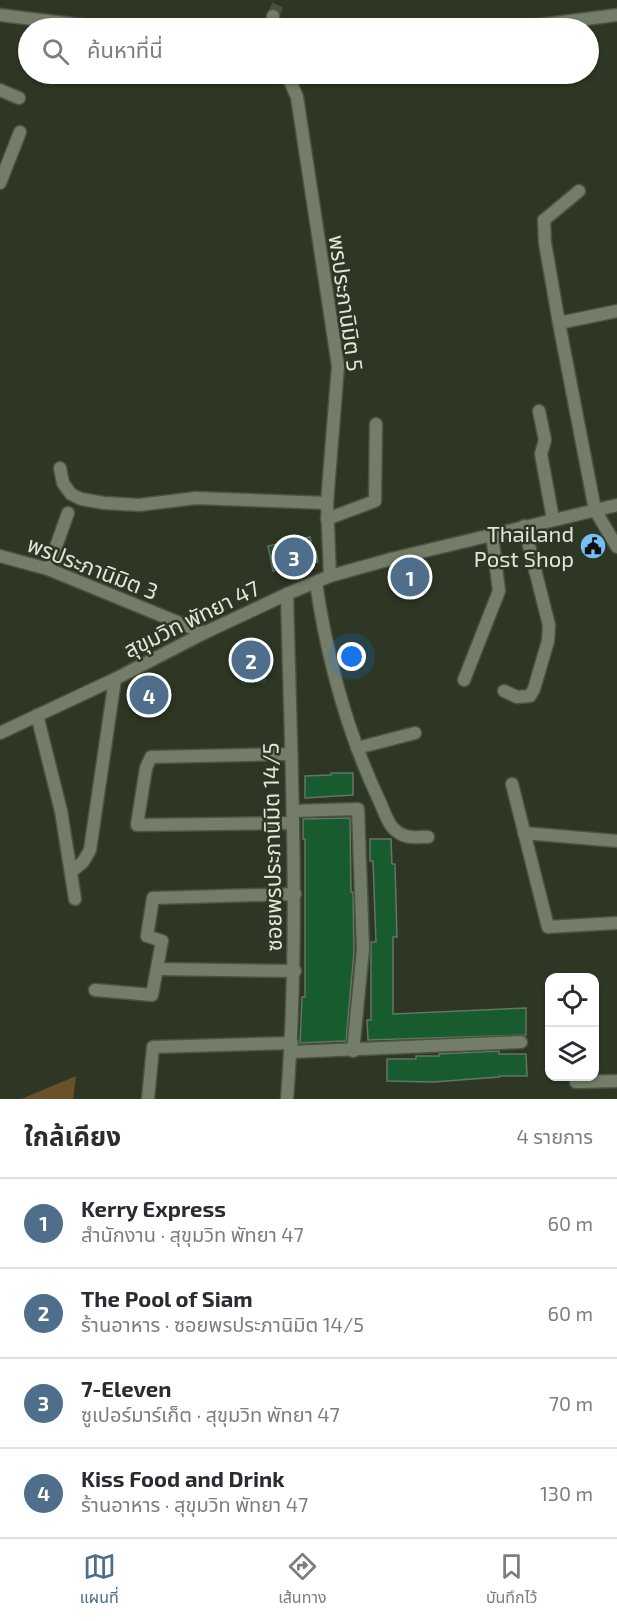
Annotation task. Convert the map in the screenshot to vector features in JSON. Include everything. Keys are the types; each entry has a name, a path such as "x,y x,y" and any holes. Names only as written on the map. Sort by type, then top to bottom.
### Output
{"street":[{"path":"0,15 24,18"},
{"path":"594,18 617,15"},
{"name":"พรประภานิมิต 5","path":"291,84 297,98 338,366 327,503 330,576"},
{"path":"0,90 20,98"},
{"path":"0,183 20,132"},
{"path":"579,191 544,220 545,243 595,510 617,547"},
{"path":"559,323 617,311"},
{"path":"539,411 545,440 541,454 553,519"},
{"path":"327,519 375,501 376,424"},
{"path":"60,468 63,483 71,494 81,499 104,503 139,505 196,498 327,503"},
{"name":"สุขุมวิท พัทยา 47","path":"0,733 115,679 204,633 330,576 524,526 617,505"},
{"path":"48,569 68,513"},
{"path":"504,691 517,697 530,696 548,640 549,625 546,608 524,526"},
{"path":"464,680 499,591 492,534"},
{"name":"พรประภานิมิต 3","path":"0,556 48,569 204,633"},
{"path":"316,583 323,633 357,748 392,828 406,837 428,837"},
{"name":"ซอยพรประภานิมิต 14/5","path":"287,594 295,894 295,971 287,1099"},
{"path":"72,871 83,862 90,850 115,679"},
{"path":"37,715 61,811 75,899"},
{"path":"357,748 415,733"},
{"path":"291,754 151,757 146,768 137,825 293,817 358,809 363,949 353,1051"},
{"path":"512,784 548,927 617,923"},
{"path":"524,833 617,841"},
{"path":"95,990 152,995 162,941 147,936 153,897 295,894"},
{"path":"158,969 295,971"},
{"path":"148,1099 153,1047 353,1051 521,1042"},
{"path":"576,1082 617,1082"}],"shaded area":[{"path":"76,1076 73,1099 21,1099"}],"water":[{"path":"251,671 266,675 266,683 241,684 240,674"}],"building":[{"path":"310,537 318,562 273,571 268,546"},
{"path":"263,649 268,662 248,668 244,656"},
{"path":"331,773 353,773 353,795 305,798 305,776 331,775"},
{"path":"350,818 354,952 346,1041 300,1043 302,997 305,997 303,819"},
{"path":"370,839 391,839 392,864 395,864 397,937 393,937 393,1014 526,1008 526,1035 368,1040 367,1020 371,1020 371,942 376,942"},
{"path":"499,1051 499,1054 526,1054 527,1076 433,1082 387,1081 387,1059 416,1059 416,1056"}],"tunnel":[{"path":"273,16 280,0"}],"place":[{"name":"Thailand Post Shop","path":"593,546"},
{"name":"7-Eleven","path":"294,557"},
{"name":"Kerry Express","path":"410,577"},
{"name":"The Pool of Siam","path":"251,660"},
{"name":"Kiss Food and Drink","path":"149,695"}]}
